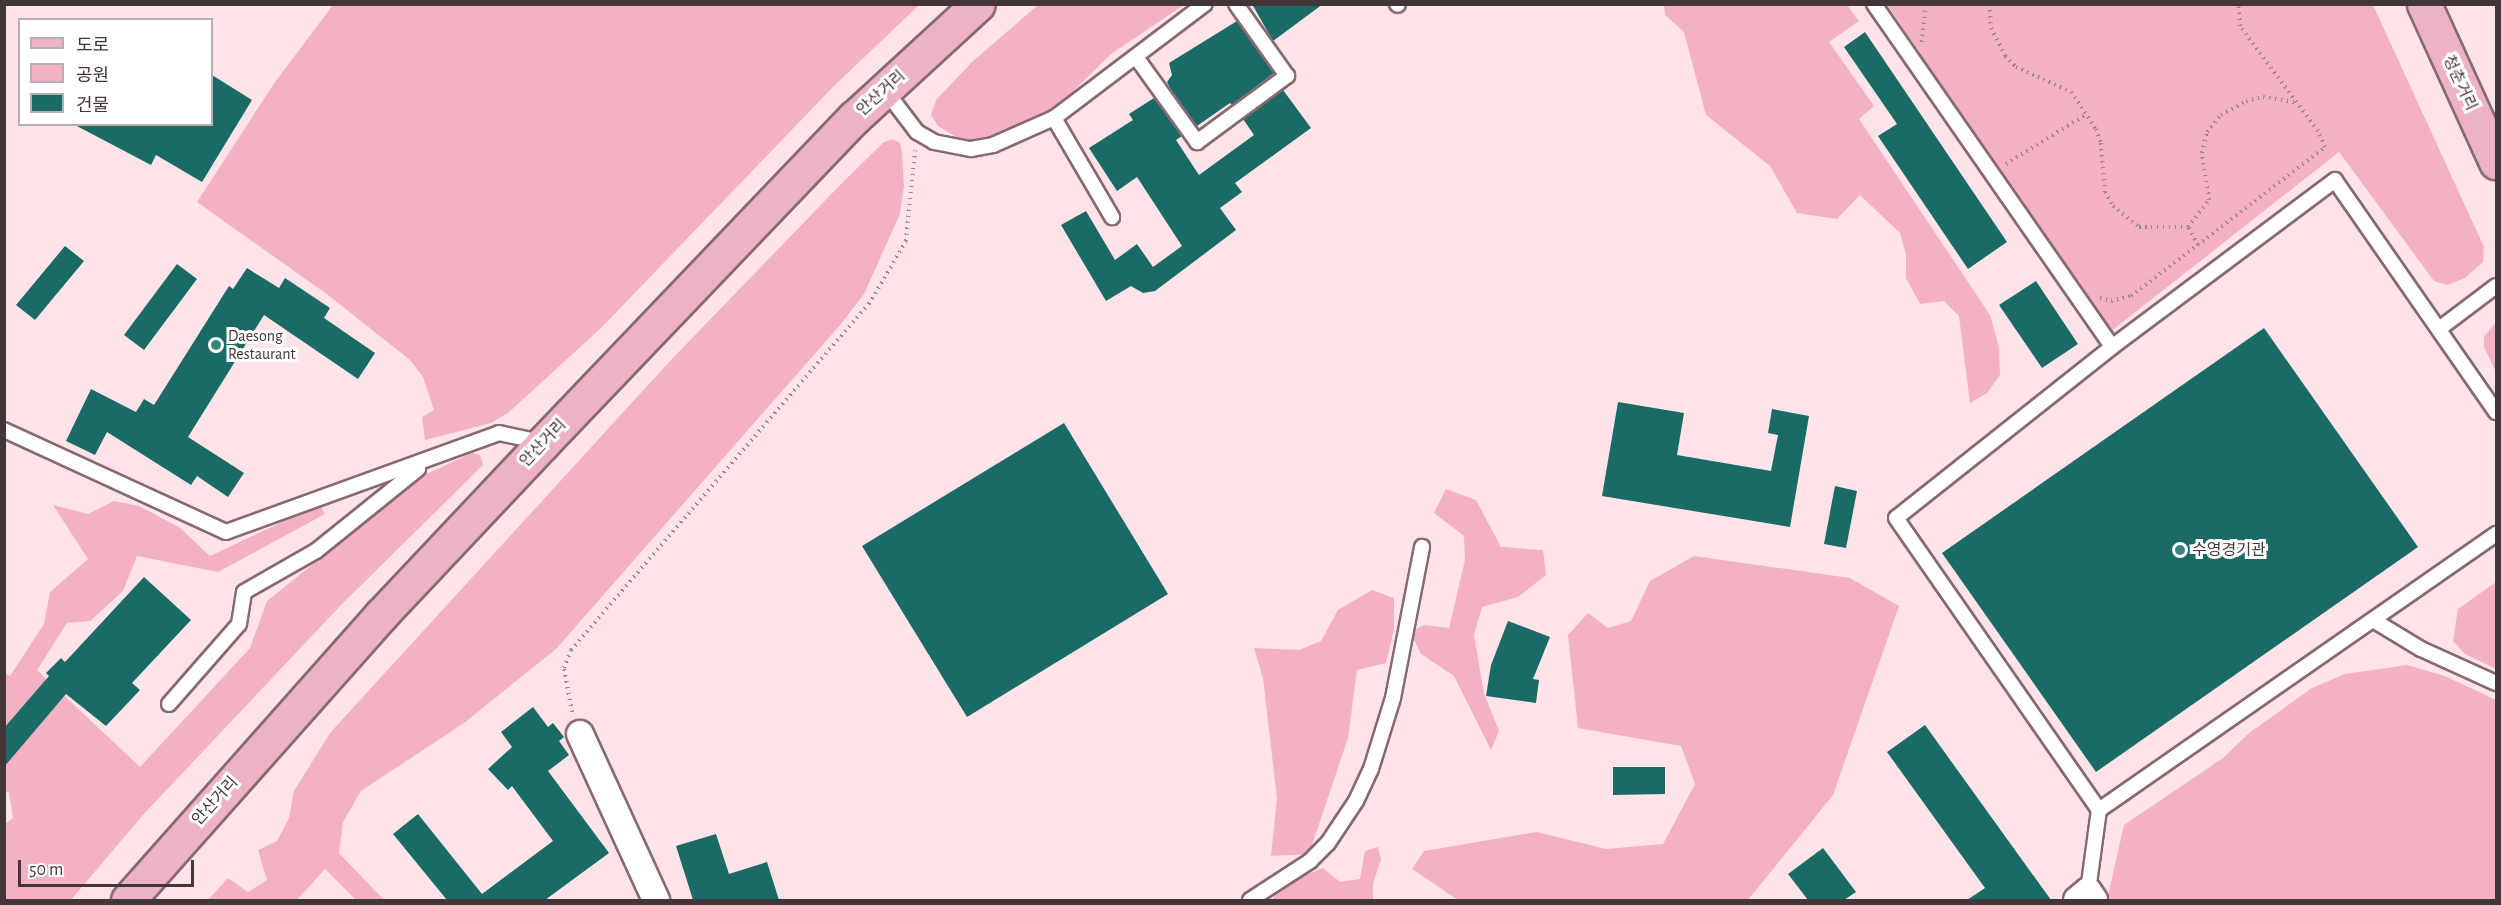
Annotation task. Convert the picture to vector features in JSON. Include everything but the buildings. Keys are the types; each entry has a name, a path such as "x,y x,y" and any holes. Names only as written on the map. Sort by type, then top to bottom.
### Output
{"main road":[{"name":"안산거리","path":"128,900 381,615 543,443 885,90 978,4"},
{"name":"청춘거리","path":"2424,4 2496,162"}],"street":[{"path":"580,734 656,900"}],"lane":[{"path":"885,90 916,132 934,142 971,148 993,145 1054,118 1205,4"},
{"path":"1136,57 1197,142 1287,76 1236,4"},
{"path":"1874,4 2112,347"},
{"path":"1054,118 1112,217"},
{"path":"2086,897 2099,810 1896,518 2112,347 2335,180 2496,412"},
{"path":"2439,329 2496,286"},
{"path":"7,430 226,532 424,464 499,433 543,443"},
{"path":"169,704 239,624 244,592 315,551 424,464"},
{"path":"2099,810 2496,534"},
{"path":"1250,900 1310,861 1328,843 1356,801 1371,769 1393,698 1422,547"},
{"path":"2373,620 2421,649 2496,683"}],"path":[{"path":"1924,54 1926,4"},
{"path":"1990,4 1992,28 2005,56 2016,67 2071,92 2087,114 2101,143 2105,192 2113,206 2139,226 2188,227"},
{"path":"2092,293 2111,301 2130,296 2325,147 2318,131 2240,26 2238,4"},
{"path":"2188,227 2209,200 2202,153 2207,132 2221,115 2246,101 2263,97 2297,102"},
{"path":"2002,166 2087,114"},
{"path":"580,734 566,695 564,668 571,650 869,304 906,241 916,132"},
{"path":"1996,157 2009,176"},
{"path":"2188,227 2198,245"}],"green space":[{"path":"1891,4 2373,5 2484,247 2483,262 2465,278 2447,285 2434,281 2339,152 2110,332 1888,6"},
{"path":"333,5 919,5 833,87 601,328 508,413 491,423 425,440 422,417 434,410 423,377 410,360 328,295 197,202 275,82"},
{"path":"1038,5 1184,5 1111,54 1053,111 996,137 963,141 938,126 931,115 936,100 972,62"},
{"path":"1664,5 1847,5 1859,21 1829,42 1874,106 1859,119 1990,315 1999,347 2000,375 1987,393 1970,403 1959,316 1944,301 1920,304 1906,278 1906,255 1900,233 1860,195 1837,219 1797,213 1770,166 1706,115 1684,32 1665,15"},
{"path":"893,139 900,143 902,153 904,186 900,214 864,294 841,324 556,649 464,723 361,791 343,822 339,853 384,900 356,900 325,869 297,900 208,900 228,878 248,892 267,880 258,850 277,841 289,818 294,791 330,733 670,361 843,182 884,142"},
{"path":"2496,322 2496,372 2484,347 2484,337"},
{"path":"472,453 480,455 483,465 341,605 142,816 71,900 5,900 4,825 13,818 9,792 5,792 5,673 10,676 44,624 50,592 88,559 53,505 88,514 114,501 139,506 179,527 210,556 320,504 325,514 218,572 137,556 123,591 90,621 67,623 37,670 140,767 250,648 267,601 424,475"},
{"path":"1446,489 1476,500 1501,547 1543,550 1546,575 1518,597 1482,607 1474,635 1484,693 1499,731 1491,750 1454,676 1421,654 1410,632 1424,625 1449,628 1465,560 1464,536 1434,513"},
{"path":"1694,556 1850,578 1899,606 1833,795 1748,900 1458,900 1412,869 1424,851 1537,832 1606,849 1663,844 1695,784 1681,746 1578,728 1568,635 1588,613 1608,628 1631,621 1650,581"},
{"path":"2496,582 2496,669 2465,654 2453,641 2458,609"},
{"path":"1372,590 1394,598 1394,629 1386,663 1357,670 1348,738 1309,854 1271,856 1277,799 1263,678 1254,648 1299,650 1321,641 1338,610"},
{"path":"2407,665 2445,676 2496,700 2496,900 2107,900 2124,825 2223,758 2249,733 2312,688 2345,674"},
{"path":"1378,847 1381,859 1373,884 1373,900 1272,900 1281,885 1323,868 1340,882 1360,879 1365,851"}],"place":[{"name":"Daesong Restaurant","path":"216,345"},
{"name":"수영경기관","path":"2180,550"}]}
